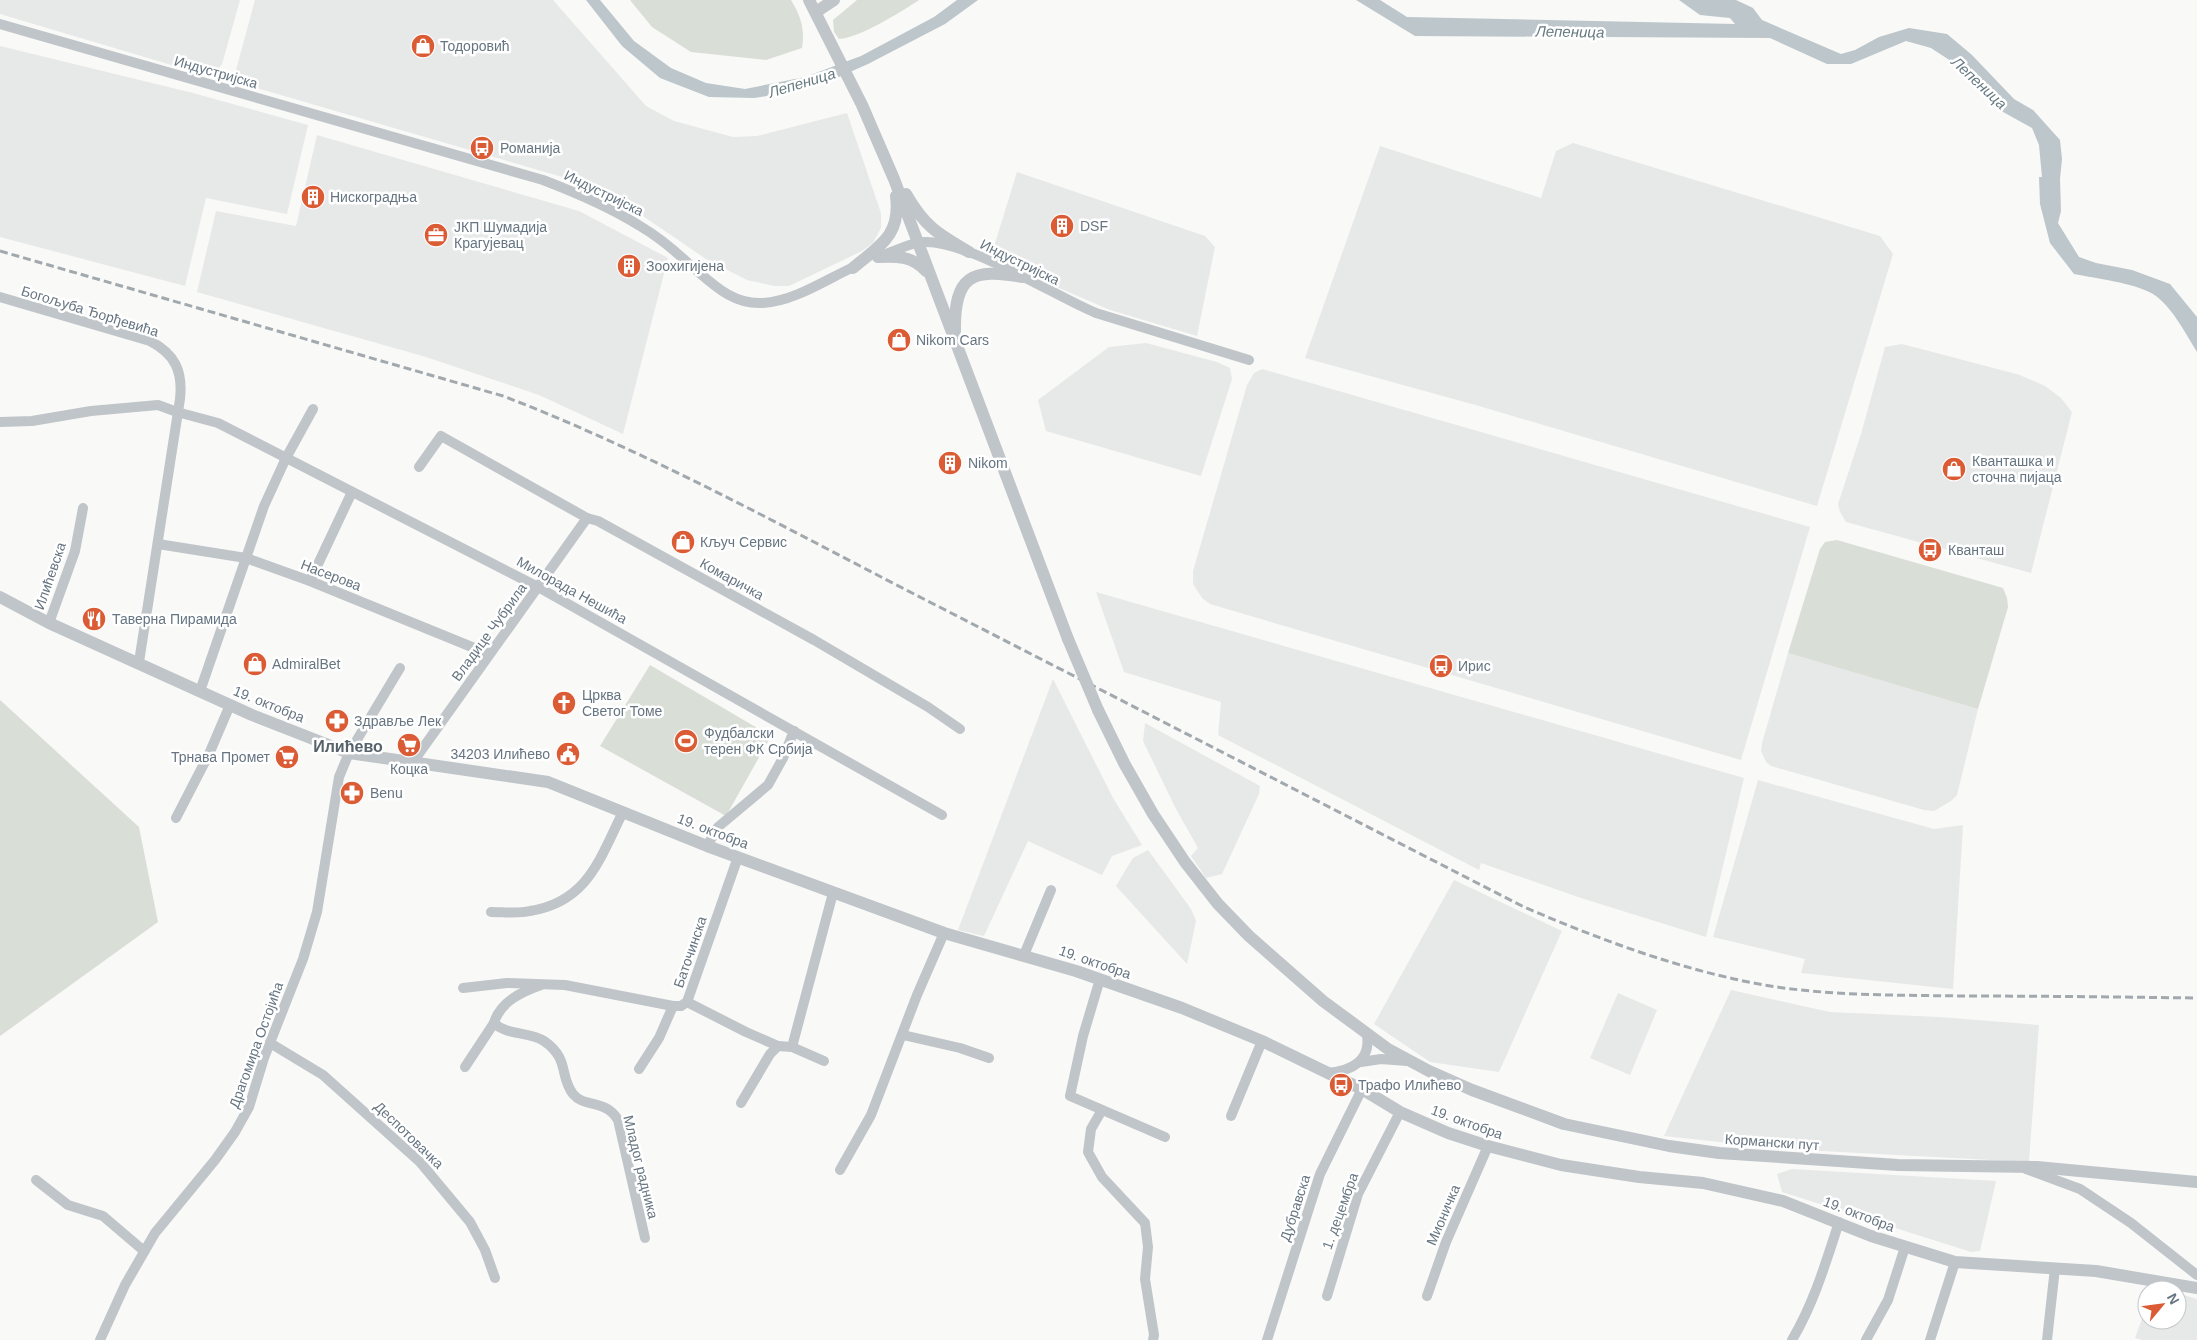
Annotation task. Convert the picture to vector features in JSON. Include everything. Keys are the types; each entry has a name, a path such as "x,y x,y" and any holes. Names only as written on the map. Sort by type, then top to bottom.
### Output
{"street":[{"path":"809,0 862,105 894,179 898,208 892,232 887,240 853,268"},
{"path":"816,12 834,0"},
{"name":"Индустријска","path":"0,24 552,184 609,208 641,226 723,292 740,301 762,303 777,301 917,242 948,246 969,252 992,261 1096,313 1249,360"},
{"path":"878,142 892,159 905,191 926,224 936,233 969,252"},
{"name":"Кормански пут","path":"894,179 1068,639 1098,710 1124,763 1153,814 1185,862 1218,904 1276,962 1367,1035 1410,1062 1472,1090 1556,1121 1601,1133 1669,1146 1719,1153 1898,1165 2020,1167 2197,1182"},
{"path":"878,257 898,256 917,261 930,275"},
{"path":"955,338 956,302 961,290 974,276 995,272 1023,277"},
{"name":"Богољуба Ђорђевића","path":"0,297 150,341 162,348 180,374 182,385 139,662"},
{"name":"Милорада Нешића","path":"0,422 158,405 218,423 538,587 942,814"},
{"path":"200,691 264,506 286,458 313,409"},
{"name":"Комаричка","path":"419,467 441,436 587,518 627,537 814,640 928,707 960,729"},
{"path":"310,581 352,492"},
{"name":"Илићевска","path":"49,623 75,551 83,508"},
{"name":"Владице Чубрила","path":"413,762 488,654 587,518"},
{"name":"Насерова","path":"158,544 246,558 310,581 488,654"},
{"name":"19. октобра","path":"0,597 49,623 139,662 230,705 349,753 548,782 707,846 944,933 1024,955 1182,1008 1328,1072 1400,1112 1448,1133 1488,1146 1561,1165 1703,1184 1784,1201 1871,1236 1955,1262 2096,1271 2197,1288"},
{"name":"Драгомира Остојића","path":"100,1340 124,1285 155,1233 215,1160 235,1132 249,1107 270,1042 302,959 317,912 339,777 349,753 400,668"},
{"path":"176,818 209,754 230,705"},
{"path":"707,846 718,827 768,785 783,758 794,731"},
{"path":"491,912 528,912 551,906 570,897 589,878 624,812"},
{"name":"Баточинска","path":"640,1070 659,1038 673,1006 681,1006 687,1002 738,856"},
{"path":"1024,955 1051,890"},
{"path":"792,1047 833,892"},
{"path":"840,1170 870,1115 917,995 944,933"},
{"path":"1100,980 1082,1036 1070,1096 1165,1137"},
{"path":"463,988 500,984 579,986 673,1006"},
{"path":"465,1067 498,1014 512,998 518,993 540,985"},
{"path":"687,1002 778,1046 792,1047 824,1061"},
{"name":"Младог радника","path":"494,1023 503,1029 542,1039 562,1061 573,1094 579,1098 610,1108 614,1113 618,1120 644,1238"},
{"path":"903,1034 960,1048 989,1058"},
{"path":"1361,1062 1368,1044 1367,1035"},
{"name":"Деспотовачка","path":"270,1042 323,1075 420,1162 470,1222 485,1250 495,1278"},
{"path":"1231,1116 1262,1042"},
{"path":"741,1103 770,1054 778,1046"},
{"path":"1328,1072 1351,1068 1361,1062 1381,1059 1410,1062"},
{"path":"1351,1068 1350,1076 1358,1087"},
{"name":"Дубравска","path":"1267,1340 1320,1174 1358,1087"},
{"path":"1102,1110 1091,1130 1088,1152 1102,1177 1145,1223 1148,1248 1145,1279 1154,1335 1152,1340"},
{"name":"1. децембра","path":"1327,1296 1358,1194 1400,1112"},
{"name":"Мионичка","path":"1427,1296 1446,1242 1488,1146"},
{"path":"2020,1167 2080,1189 2131,1222 2197,1275"},
{"path":"36,1180 68,1205 103,1216 144,1251"},
{"path":"1792,1340 1804,1321 1818,1286 1839,1222"},
{"path":"1866,1340 1888,1300 1905,1247"},
{"path":"1930,1340 1955,1262"},
{"path":"2047,1340 2055,1268"}],"shaded area":[{"path":"0,0 240,0 222,64 216,72 205,75 0,14"},
{"path":"255,0 553,0 646,106 674,121 733,137 757,136 847,113 881,213 881,228 873,243 862,251 789,286 774,286 747,280 706,259 609,193 593,186 233,81"},
{"path":"630,0 791,0 801,23 803,35 802,48 766,60 691,52 652,27"},
{"path":"857,0 919,0 868,29 847,38 839,39 834,32 833,20"},
{"path":"0,46 193,93 308,125 287,214 206,198 185,286 0,237"},
{"path":"317,135 579,211 668,258 623,434 539,395 426,357 197,292 216,211 296,226"},
{"path":"1573,143 1880,236 1893,254 1817,506 1479,406 1305,358 1380,146 1541,198 1556,151"},
{"path":"1017,172 1205,236 1215,247 1197,336 1110,310 1057,287 992,253"},
{"path":"1146,343 1217,362 1230,368 1232,379 1201,476 1046,431 1038,400 1109,347"},
{"name":"Кванташка и сточна пијаца","path":"1902,344 2020,375 2045,386 2061,398 2072,412 2031,573 1846,522 1840,512 1838,504 1861,434 1885,347"},
{"path":"1262,369 1810,527 1741,760 1210,604 1202,598 1193,584 1193,571 1247,385 1254,373"},
{"path":"1837,540 2003,588 2008,607 1978,709 1788,653 1820,549 1825,542"},
{"path":"1096,592 1744,778 1706,937 1581,898 1481,863 1479,870 1218,735 1221,702 1124,672"},
{"path":"1788,653 1978,709 1957,795 1934,811 1924,810 1771,766 1766,762 1761,751 1762,743"},
{"name":"Фудбалски терен ФК Србија","path":"650,665 771,736 726,816 600,746"},
{"path":"1053,679 1113,798 1142,845 1112,856 1102,875 1028,841 984,936 958,930"},
{"path":"0,700 139,827 158,922 0,1036"},
{"path":"1145,723 1260,786 1259,794 1222,874 1206,878 1191,856 1198,848 1176,809 1143,741"},
{"path":"1758,780 1934,829 1963,825 1953,989 1801,973 1805,959 1713,937"},
{"path":"1148,850 1191,909 1196,921 1187,964 1116,886 1133,858"},
{"path":"1454,880 1562,931 1499,1072 1430,1062 1374,1024"},
{"path":"1731,990 1830,1012 1939,1017 2039,1025 2029,1162 1784,1149 1664,1136"},
{"path":"1618,993 1657,1010 1630,1075 1590,1058"},
{"path":"1792,1169 1996,1181 1980,1251 1971,1252 1782,1192 1777,1174"},
{"path":"2187,1296 2197,1299 2197,1340 2142,1340 2135,1338 2138,1330 2187,1330"}],"water":[{"name":"Лепеница","path":"586,0 600,0 634,41 671,68 706,83 745,89 805,77 861,56 934,17 957,0 978,0 945,24 868,64 832,80 793,92 754,98 709,97 660,78 622,46"},
{"name":"Лепеница","path":"1356,0 1380,0 1407,17 1735,24 1730,18 1700,15 1679,0 1736,0 1753,8 1762,20 1841,54 1855,50 1879,37 1909,28 1947,34 1972,55 2014,99 2033,110 2060,140 2062,159 2060,179 2061,211 2058,223 2079,257 2096,263 2132,270 2170,284 2197,317 2197,352 2172,312 2153,294 2125,284 2074,274 2050,243 2040,204 2039,177 2042,177 2039,145 2032,128 1994,107 1957,65 1931,48 1906,41 1851,64 1827,64 1770,38 1415,36"}],"railway":[{"path":"0,251 503,396 556,417 609,440 712,490 1524,907 1642,953 1733,979 1789,989 1813,991 1888,995 2197,998"}],"place":[{"name":"Тодоровић","path":"423,46"},
{"name":"Романија","path":"482,148"},
{"name":"Нискоградња","path":"313,197"},
{"name":"DSF","path":"1062,226"},
{"name":"ЈКП Шумадија Крагујевац","path":"436,235"},
{"name":"Зоохигијена","path":"629,266"},
{"name":"Nikom Cars","path":"899,340"},
{"name":"Nikom","path":"950,463"},
{"name":"Кванташка и сточна пијаца","path":"1954,469"},
{"name":"Кључ Сервис","path":"683,542"},
{"name":"Кванташ","path":"1930,550"},
{"name":"Таверна Пирамида","path":"94,619"},
{"name":"AdmiralBet","path":"255,664"},
{"name":"Ирис","path":"1441,666"},
{"name":"Црква Светог Томе","path":"564,703"},
{"name":"Здравље Лек","path":"337,721"},
{"name":"Фудбалски терен ФК Србија","path":"686,741"},
{"name":"Коцка","path":"409,745"},
{"name":"34203 Илићево","path":"568,754"},
{"name":"Трнава Промет","path":"287,757"},
{"name":"Benu","path":"352,793"},
{"name":"Трафо Илићево","path":"1341,1085"}],"district":[{"name":"Илићево","path":"348,746"}]}
